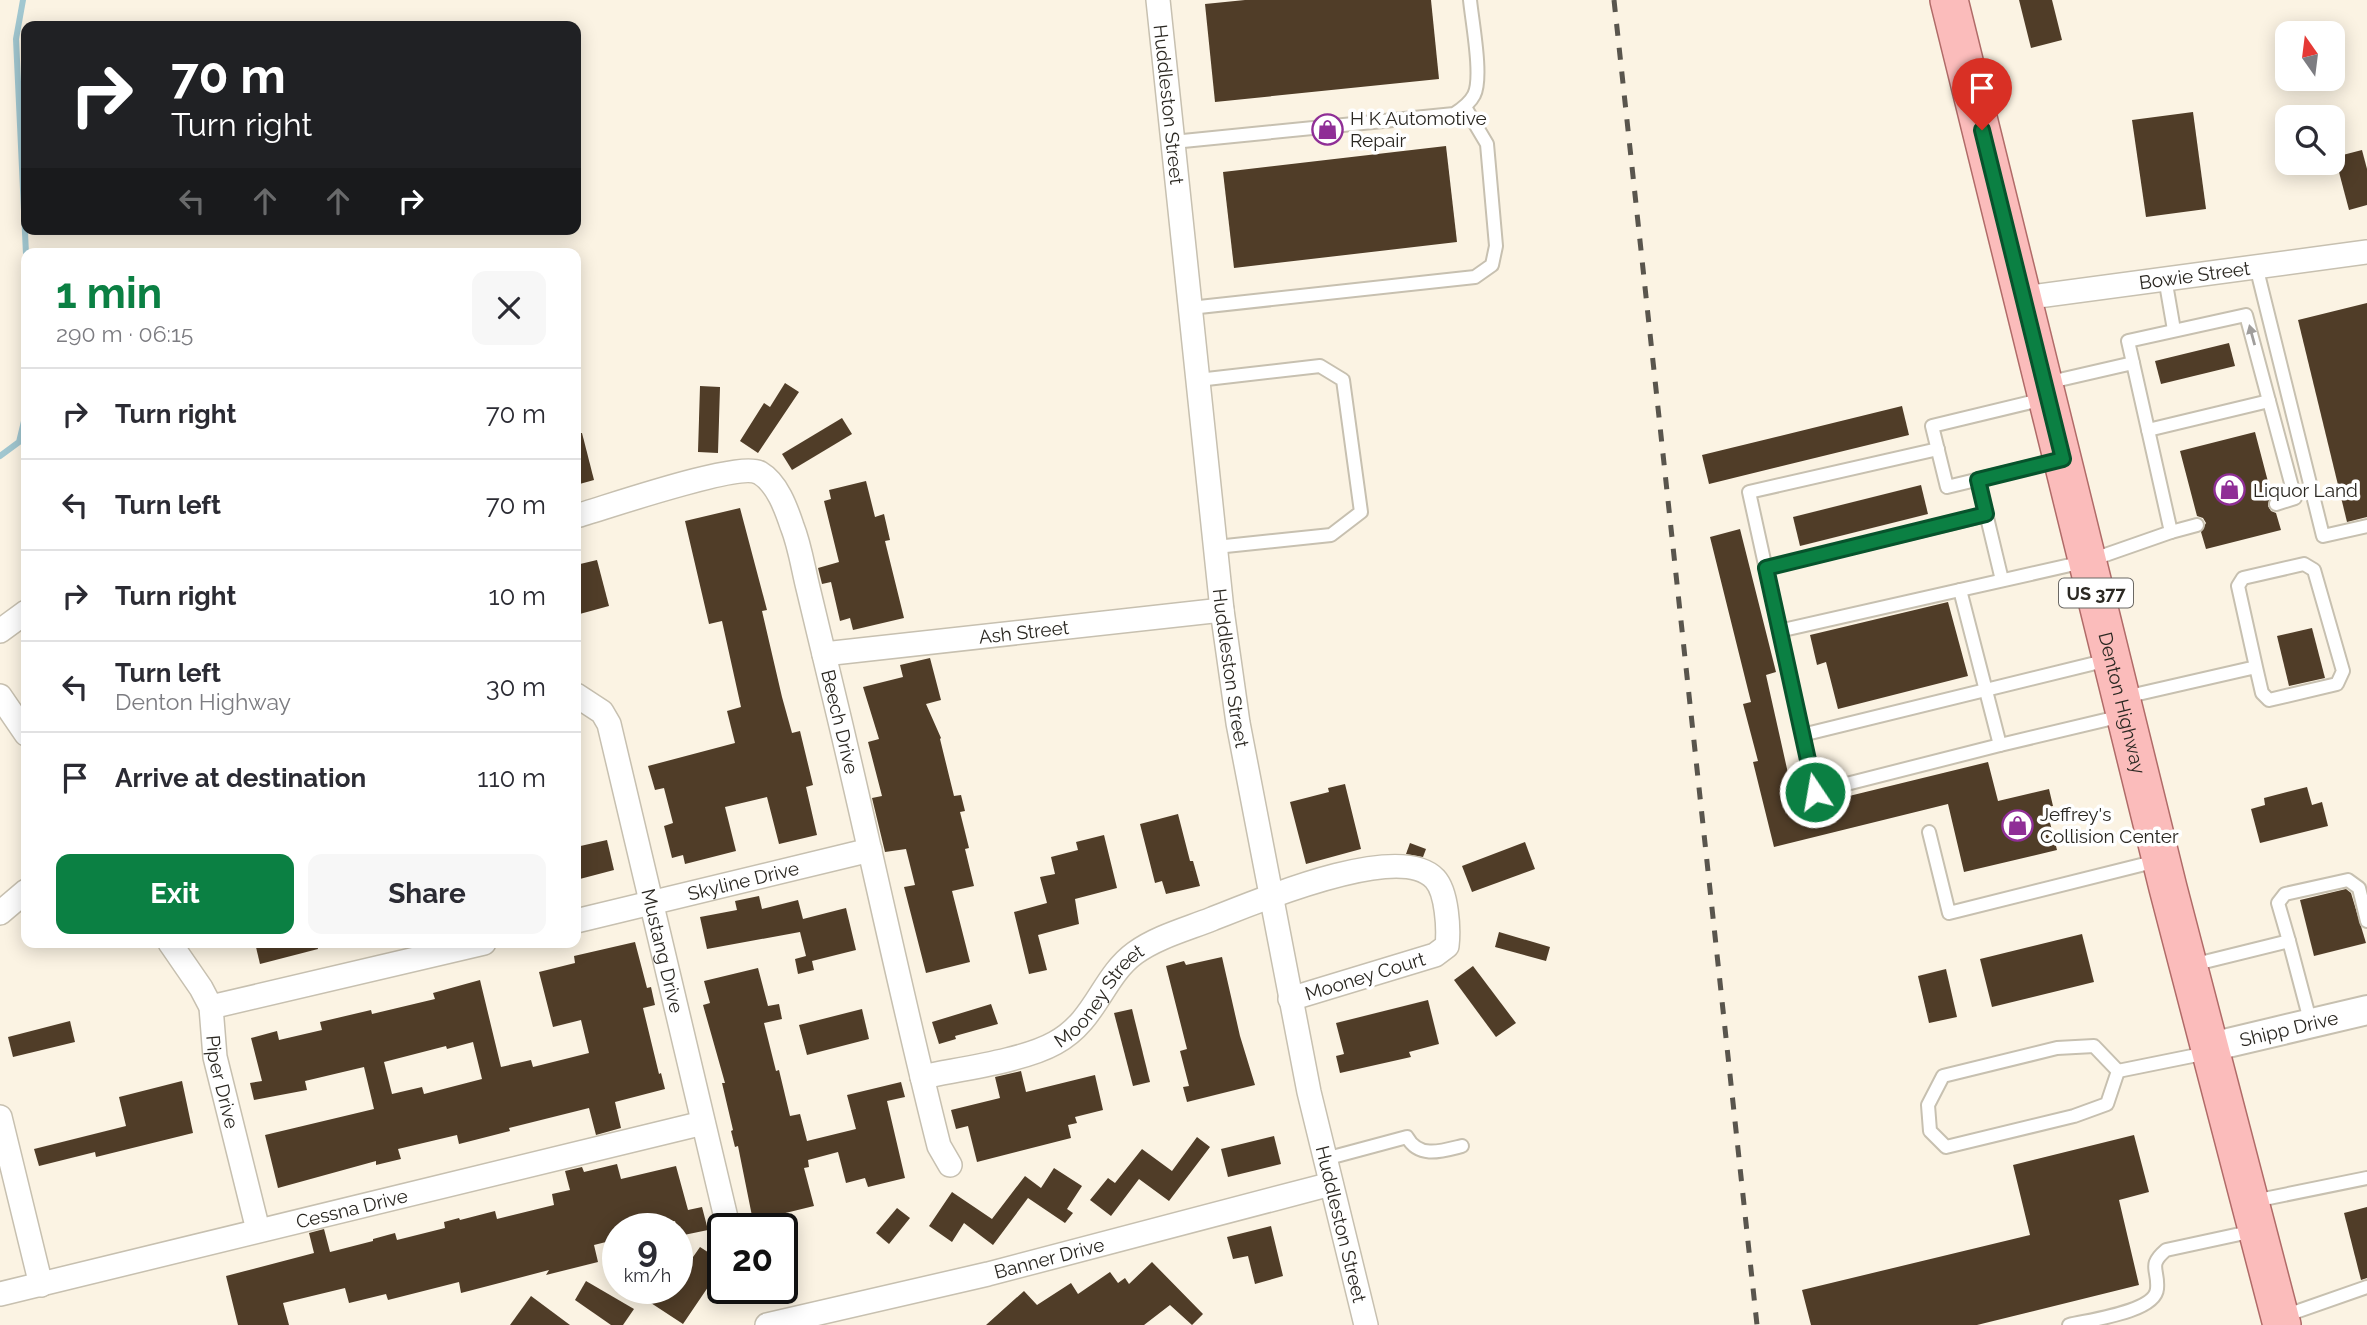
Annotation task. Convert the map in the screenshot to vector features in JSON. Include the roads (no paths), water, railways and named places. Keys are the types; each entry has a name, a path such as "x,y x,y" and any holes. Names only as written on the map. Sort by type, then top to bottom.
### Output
{"main road":[{"name":"Denton Highway","path":"1949,0 2161,860 2281,1321"}],"street":[{"name":"Huddleston Street","path":"1158,0 1222,610 1238,723 1290,999 1366,1325"},
{"name":"Bowie Street","path":"2023,298 2256,266 2365,255"},
{"name":"Beech Drive","path":"581,515 700,479 745,470 757,471 768,478 782,499 793,529 824,654 901,994 939,1146 950,1165"},
{"name":"Ash Street","path":"824,654 1222,610"},
{"path":"0,631 21,616"},
{"path":"0,696 21,727"},
{"name":"Mustang Drive","path":"581,698 602,712 609,724 725,1213"},
{"name":"Skyline Drive","path":"581,920 870,850"},
{"name":"Mooney Court","path":"1270,896 1287,888 1340,873 1396,867 1418,870 1435,879 1449,928 1447,946 1435,955 1290,999"},
{"path":"0,912 21,895"},
{"name":"Mooney Street","path":"922,1077 1030,1053 1054,1044 1072,1032 1093,1008 1114,974 1134,953 1160,939 1270,896"},
{"name":"Piper Drive","path":"173,948 211,1007 215,1057 258,1230"},
{"path":"211,1007 463,948"},
{"name":"Shipp Drive","path":"2211,1050 2367,1010"},
{"path":"0,1117 41,1285"},
{"name":"Cessna Drive","path":"0,1294 703,1123"},
{"name":"Banner Drive","path":"766,1325 988,1274 1331,1184"}],"lane":[{"path":"1173,142 1454,114 1465,107 1476,93 1478,76 1469,0"},
{"path":"1190,308 1475,277 1484,271 1492,265 1496,246 1487,144 1465,107"},
{"path":"2256,266 2323,536 2367,526"},
{"path":"2165,278 2174,330"},
{"path":"2171,532 2128,341 2246,315 2295,498 2276,504"},
{"path":"2063,459 1947,488 1932,426 2133,363"},
{"path":"1198,380 1320,366 1343,380 1361,512 1331,535 1216,547"},
{"path":"2148,430 2269,401"},
{"path":"1938,449 1749,492 1815,792 2000,746 2256,667"},
{"path":"1978,480 2002,580"},
{"path":"1766,568 1986,514"},
{"path":"1779,631 2088,561 2197,525"},
{"path":"2304,564 2314,570 2343,671 2337,684 2269,700 2262,693 2256,667 2238,586 2243,578 2304,564"},
{"path":"1960,590 2000,746"},
{"path":"1802,735 2112,659"},
{"path":"1929,832 1949,913 2161,860"},
{"path":"2311,1024 2278,903 2285,894 2348,880 2359,888 2367,921"},
{"path":"2189,965 2289,941"},
{"path":"2094,1046 2118,1071 2107,1104 2074,1116 1946,1147 1930,1131 1928,1105 1943,1076 2057,1048 2094,1046"},
{"path":"2118,1071 2211,1050"},
{"path":"1325,1158 1407,1137 1410,1143 1431,1153 1462,1146"},
{"path":"2069,1325 2140,1308 2150,1302 2157,1291 2153,1265 2158,1256 2166,1250 2254,1216 2367,1178"},
{"path":"2281,1321 2367,1287"}],"waterway":[{"path":"21,146 16,39 23,0"},
{"path":"25,235 26,248"},
{"path":"0,456 19,442 21,434"}],"railway":[{"path":"1614,0 1757,1325"}],"place":[{"name":"H K Automotive Repair","path":"1327,129"},
{"name":"Liquor Land","path":"2230,490"},
{"name":"Jeffrey's Collision Center","path":"2017,825"}]}
